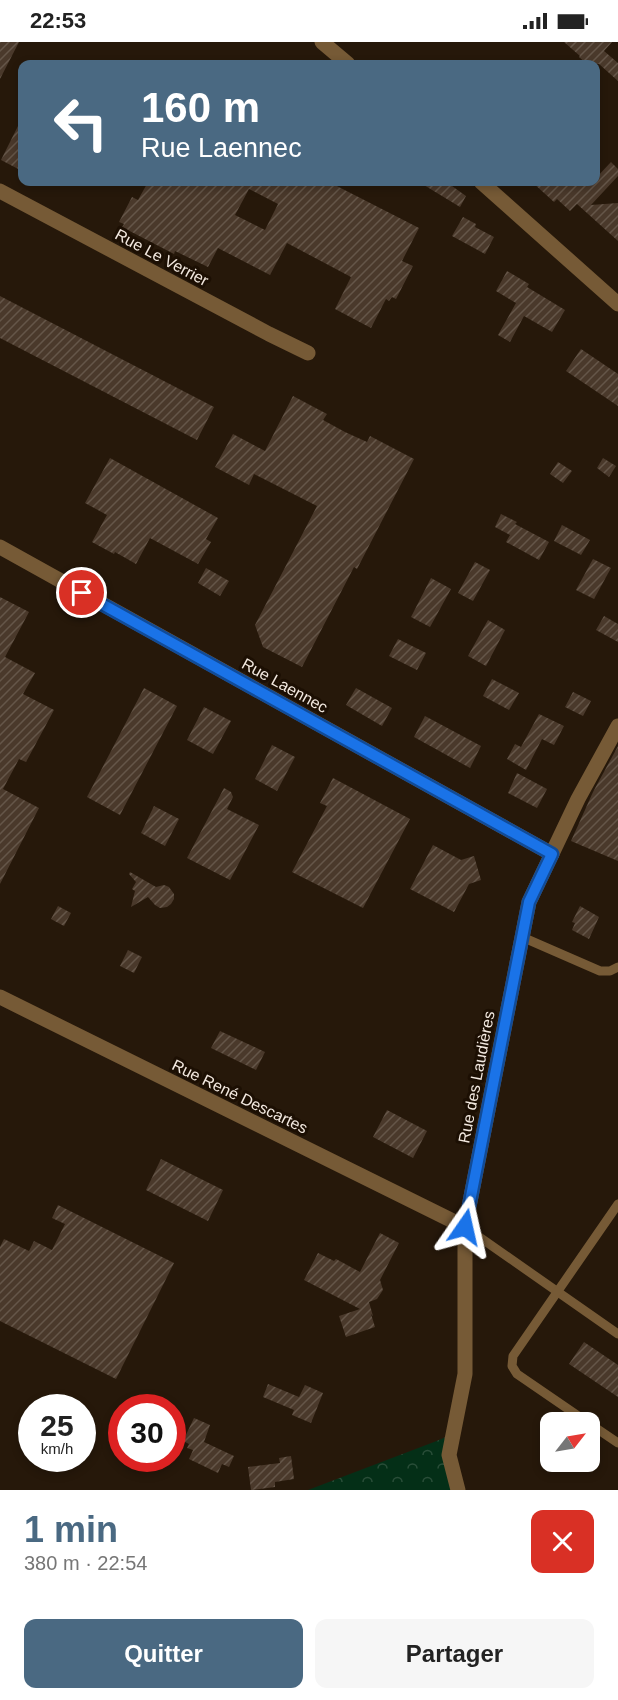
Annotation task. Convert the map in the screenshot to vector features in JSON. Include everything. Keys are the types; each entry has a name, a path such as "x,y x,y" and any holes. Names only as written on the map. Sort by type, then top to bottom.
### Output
{"street":[{"path":"322,42 343,60"},
{"path":"485,186 618,304"},
{"name":"Rue Le Verrier","path":"0,191 308,353"},
{"name":"Rue Laennec","path":"0,548 552,854"},
{"name":"Rue des Laudières","path":"458,1490 449,1455 465,1374 465,1227 529,902 578,799 618,726"},
{"name":"Rue René Descartes","path":"0,997 465,1227"}],"lane":[{"path":"522,937 600,971 610,971 618,967"},
{"path":"572,1412 517,1374 512,1365 513,1356 618,1204"},
{"path":"465,1227 618,1334"},
{"path":"600,1431 618,1443"}],"green space":[{"path":"446,1437 455,1490 308,1490 434,1442"}],"building":[{"path":"0,42 19,42 0,79"},
{"path":"564,42 612,42 604,51 618,63 618,81 600,65 600,60 582,60"},
{"path":"18,126 18,169 1,160"},
{"path":"611,162 618,169 618,176 591,205 618,203 618,241 577,204 570,211 557,199 554,202 536,186 600,186 600,174"},
{"path":"146,186 337,186 419,228 402,261 413,266 396,299 392,297 389,301 386,299 371,328 335,309 351,277 287,243 270,275 218,248 208,267 175,251 174,254 122,227 124,224 119,222 132,197 138,200","holes":["249,189 278,204 265,230 235,215"]},
{"path":"426,186 452,186 466,196 460,207"},
{"path":"463,217 476,224 475,227 494,237 485,254 452,236"},
{"path":"507,271 529,284 527,287 565,310 552,332 524,316 510,342 498,335 516,303 496,291"},
{"path":"0,296 214,407 197,440 0,338"},
{"path":"581,349 618,374 618,406 566,371"},
{"path":"293,396 327,414 323,420 345,432 367,442 370,436 414,459 357,569 354,567 302,667 263,647 255,625 317,506 254,474 249,485 215,467 233,434 265,451"},
{"path":"110,458 218,518 206,539 211,542 198,564 150,538 136,564 92,542 107,515 85,503"},
{"path":"603,458 616,466 609,477 597,468"},
{"path":"558,462 572,471 563,483 550,474"},
{"path":"501,514 549,542 539,560 506,542 510,535 495,527"},
{"path":"562,525 590,540 581,555 554,541"},
{"path":"593,559 611,568 594,599 576,590"},
{"path":"475,562 490,570 473,601 458,593"},
{"path":"206,568 229,581 220,596 198,583"},
{"path":"431,578 451,589 430,627 411,617"},
{"path":"0,597 29,612 5,657 35,673 23,694 54,710 26,762 19,759 3,789 39,808 0,884"},
{"path":"604,616 618,624 618,642 596,630"},
{"path":"488,620 505,630 486,666 468,656"},
{"path":"398,639 426,653 417,670 389,656"},
{"path":"492,679 519,693 509,710 483,696"},
{"path":"144,688 177,706 120,815 87,797"},
{"path":"356,688 392,708 382,726 346,705"},
{"path":"573,692 591,701 583,716 565,707"},
{"path":"204,707 231,721 213,754 187,740"},
{"path":"539,714 564,726 554,745 542,739 526,770 507,759 515,744 521,747"},
{"path":"425,716 481,746 470,768 414,737"},
{"path":"272,745 295,757 277,791 255,779"},
{"path":"618,746 618,861 571,841 593,792"},
{"path":"517,773 547,789 537,808 508,793"},
{"path":"333,778 410,819 363,908 292,872 327,806 320,803"},
{"path":"224,788 231,792 233,797 227,809 259,825 230,880 187,858"},
{"path":"154,806 179,819 165,846 141,833"},
{"path":"433,845 461,860 474,856 481,880 469,884 454,912 410,889"},
{"path":"130,872 156,887 164,885 169,887 174,894 171,904 160,908 148,897 131,907 135,891 132,889 136,882 129,874"},
{"path":"58,906 71,913 64,926 51,919"},
{"path":"580,906 599,917 589,939 572,930 575,923 572,922"},
{"path":"128,950 142,957 134,973 120,966"},
{"path":"220,1031 265,1052 256,1070 211,1048"},
{"path":"387,1110 427,1131 413,1158 373,1137"},
{"path":"161,1159 223,1190 208,1221 146,1190"},
{"path":"58,1205 174,1263 116,1379 0,1321 0,1247 4,1239 29,1251 34,1241 52,1250 65,1224 52,1218"},
{"path":"380,1233 399,1243 380,1280 383,1290 377,1299 369,1302 375,1327 346,1337 339,1316 360,1309 304,1280 318,1253 334,1261 336,1259 360,1272"},
{"path":"584,1342 618,1365 618,1397 569,1364"},
{"path":"268,1384 299,1397 305,1385 323,1393 311,1423 292,1415 294,1410 263,1397"},
{"path":"194,1418 210,1425 204,1442 234,1456 229,1467 222,1464 218,1473 189,1459 193,1450 187,1448 189,1444 186,1442 186,1435"},
{"path":"291,1456 294,1479 275,1482 275,1487 251,1490 248,1467 280,1463 279,1458"}],"route":[{"path":"82,593 552,854 529,902 465,1227"}]}
